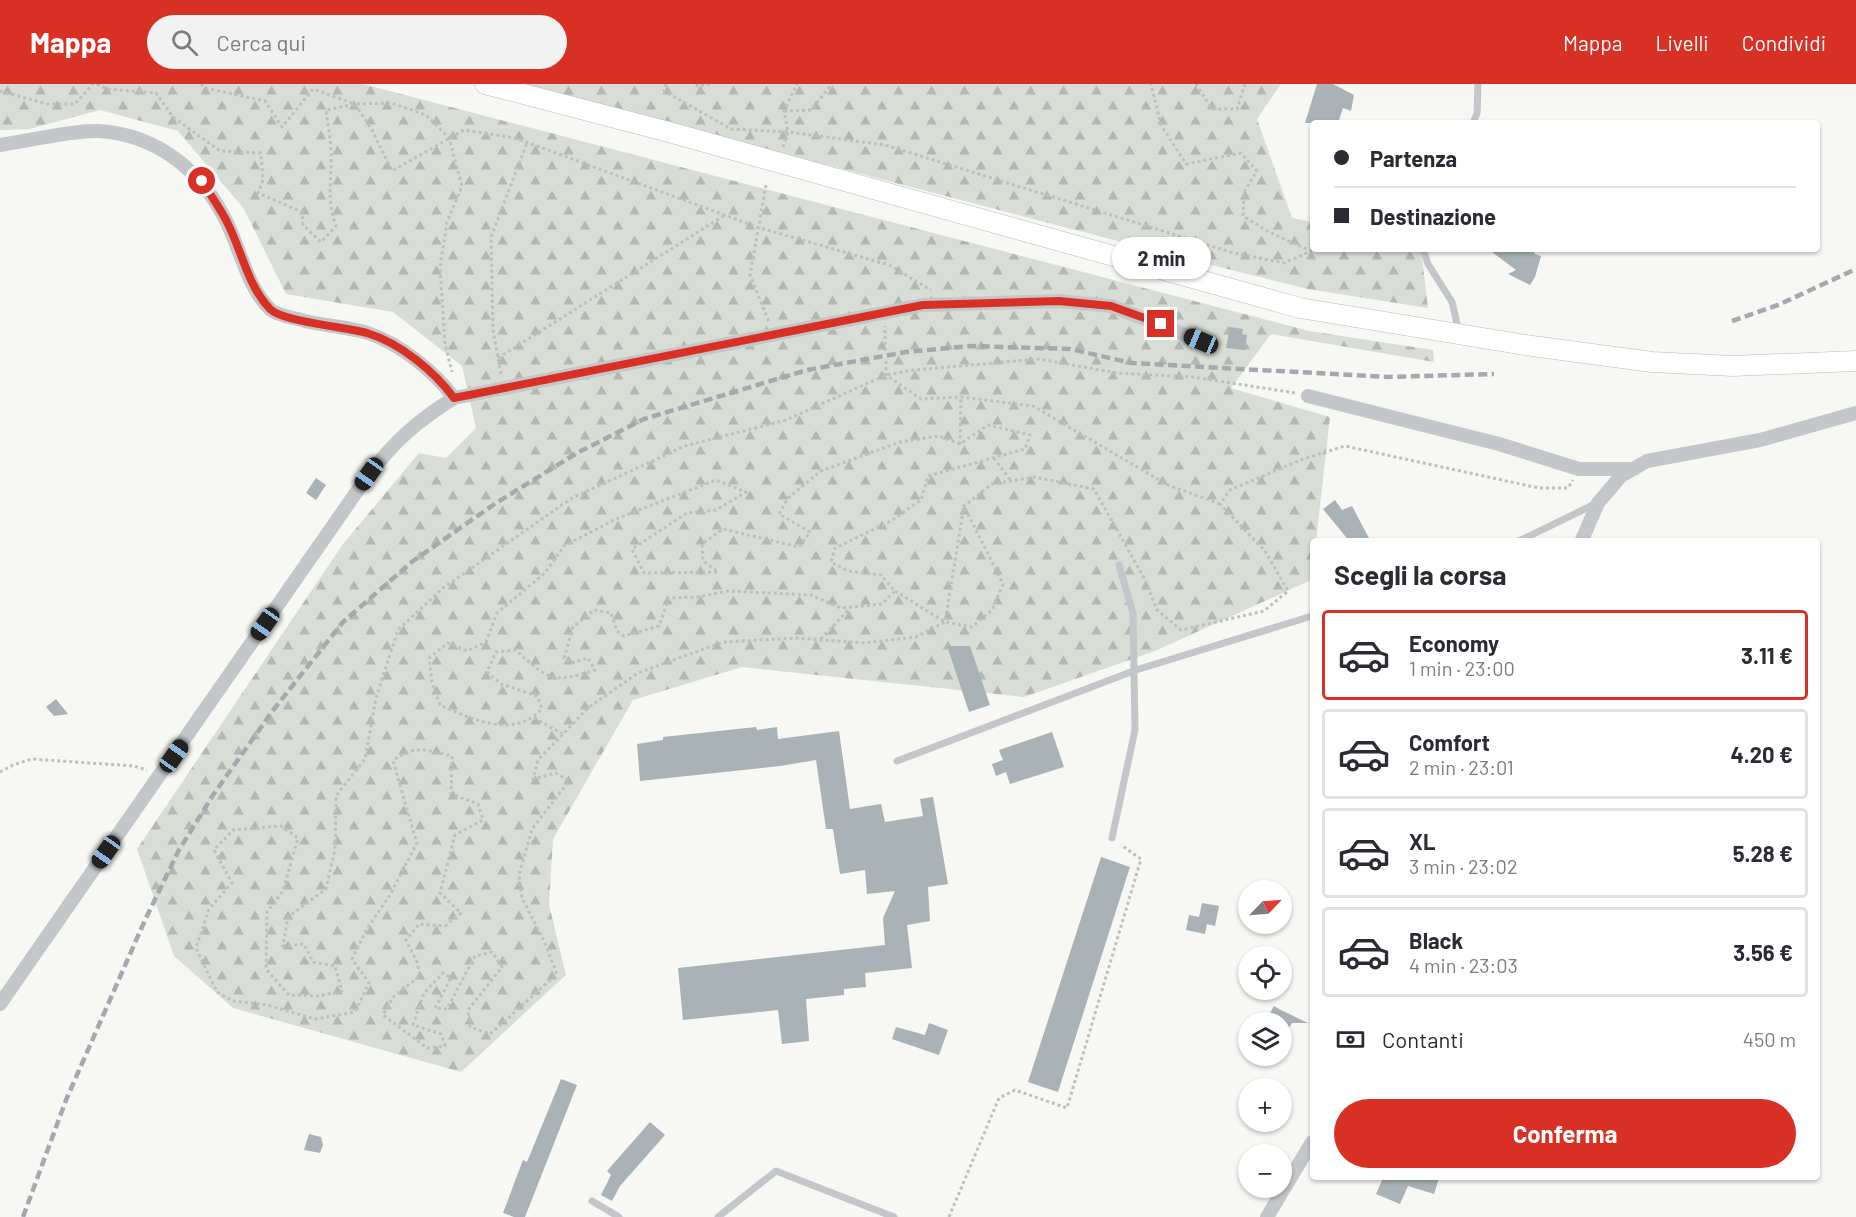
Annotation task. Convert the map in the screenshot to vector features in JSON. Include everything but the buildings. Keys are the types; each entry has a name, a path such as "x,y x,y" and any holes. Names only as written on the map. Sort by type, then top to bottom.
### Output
{"main road":[{"path":"485,84 669,132 1300,308 1459,332 1532,346 1652,362 1733,366 1856,360"}],"street":[{"path":"0,145 98,131 140,138 174,155 202,181 228,223 253,285 272,311 326,326 368,333 417,359 457,397"},
{"path":"0,1004 369,474 397,439 421,418 457,397 923,305 1059,301 1111,306 1201,341"},
{"path":"1308,396 1499,444 1579,469 1634,469"},
{"path":"1583,538 1598,502 1621,476 1647,461 1760,440 1856,413"},
{"path":"1267,1217 1310,1145"}],"lane":[{"path":"1474,120 1477,113 1478,84"},
{"path":"1424,252 1428,264 1452,302 1459,332"},
{"path":"1524,538 1598,502"},
{"path":"1112,838 1136,730 1133,613 1119,565"},
{"path":"897,761 1136,670 1310,617"},
{"path":"718,1217 776,1171 894,1217"},
{"path":"592,1201 619,1217"}],"path":[{"path":"0,91 48,104 75,104 95,84 107,89 156,93 173,117 220,151 261,153 263,180 258,193 302,212 303,225 321,242 336,226 331,212 328,183 331,162 326,110 355,104 392,103 426,115 450,138 462,186 447,222 440,267 445,344 457,397"},
{"path":"201,84 205,88 265,101 282,127 313,89 355,104 372,130 392,171 464,130 527,143 757,227 889,265 954,304"},
{"path":"666,84 664,91 731,129 788,132 885,145 1234,253 1284,262 1310,251"},
{"path":"697,84 697,86 711,84"},
{"path":"783,147 788,132 784,111 797,84"},
{"path":"784,111 811,110 831,84"},
{"path":"1151,84 1161,125 1186,164 1241,153 1257,171 1244,192 1243,216 1269,232 1310,251"},
{"path":"1196,84 1212,109 1237,109 1245,84"},
{"path":"504,388 493,330 491,237 527,143"},
{"path":"766,185 750,275 774,335"},
{"path":"498,358 725,215"},
{"path":"885,312 885,351"},
{"path":"945,622 916,637 864,643 797,638 723,642 638,673 588,708 538,760 533,779 556,773 568,780 532,829 519,875 522,898 557,974 490,1034 470,1027 468,1010 502,967 492,952 475,956 447,1009 435,1008 451,978 443,973 424,993 413,1025 441,1034 445,1046 428,1048 383,1015 393,997 420,976 417,962 406,940 419,924 446,926 461,913 440,893 455,835 483,820 478,804 451,794 452,756 419,749 405,751 393,761 417,843 390,895 368,927 352,959 369,983 355,1011 315,1019 267,1005 233,1000 217,992 196,948 209,909 232,883 214,850 233,830 281,826 298,838 283,891 267,912 266,969 289,995 318,996 342,991 335,966 313,962 304,944 283,946 288,917 326,889 335,849 336,796 365,759 376,698 398,630 435,595 572,498 686,447 786,420 886,375 1039,359 1117,373 1193,377 1308,396"},
{"path":"886,361 886,375"},
{"path":"886,375 921,399 961,398 1033,406 1168,485 1220,504 1265,551 1288,591 1264,611 1181,630 1156,610 1144,578 1094,489 1034,477 992,484 964,506 945,622"},
{"path":"960,444 961,398"},
{"path":"960,444 988,425 1030,435 1025,449 928,476 921,501 891,521 835,548 831,562 848,571 881,575 895,591 945,622 972,627 992,610 1003,584 964,506"},
{"path":"895,591 882,604 841,608 811,595 728,591 698,597 669,598 659,626 624,636 617,632 611,613 594,610 573,627 564,658 571,663 588,658 594,670 565,680 542,674 516,650 496,652 487,672 501,684 537,696 542,708 534,718 509,726 470,719 440,705 432,682 429,658 448,643 467,651 486,642 497,613 545,573 564,546 616,519 716,480 746,492 716,510 687,513 632,549 644,573 718,572 703,561 702,544 723,529 799,547 810,532 779,514 788,498 821,471 900,442 939,436 960,444"},
{"path":"1220,504 1230,490 1303,459 1345,446 1539,488 1568,488 1579,469"},
{"path":"994,458 1011,481"},
{"path":"821,639 851,607"},
{"path":"534,718 563,734"},
{"path":"0,772 32,759 134,766 160,775"},
{"path":"949,1217 999,1098 1015,1090 1067,1108 1141,859 1112,838"}],"green space":[{"path":"0,84 363,84 1309,331 1433,350 1434,362 1271,334 1231,388 1330,417 1316,538 1310,538 1310,580 1155,651 1024,697 742,667 633,700 553,839 549,905 566,975 461,1072 233,1008 174,956 137,849 343,544 419,453 446,458 476,428 462,366 393,312 286,294 244,209 178,131 100,110 29,129 0,130"},
{"path":"517,84 1281,84 1257,119 1292,218 1310,222 1310,252 1421,252 1428,308 1308,289"}],"railway":[{"path":"1732,321 1778,305 1856,269"},
{"path":"23,1217 66,1100 145,920 179,850 213,795 274,709 343,622 413,561 496,503 577,453 644,419 807,370 906,352 970,346 1070,349 1132,363 1388,377 1494,374"}],"route":[{"path":"202,181 228,223 253,285 272,311 326,326 368,333 417,359 454,398 923,305 1059,301 1111,306 1161,324"}]}
